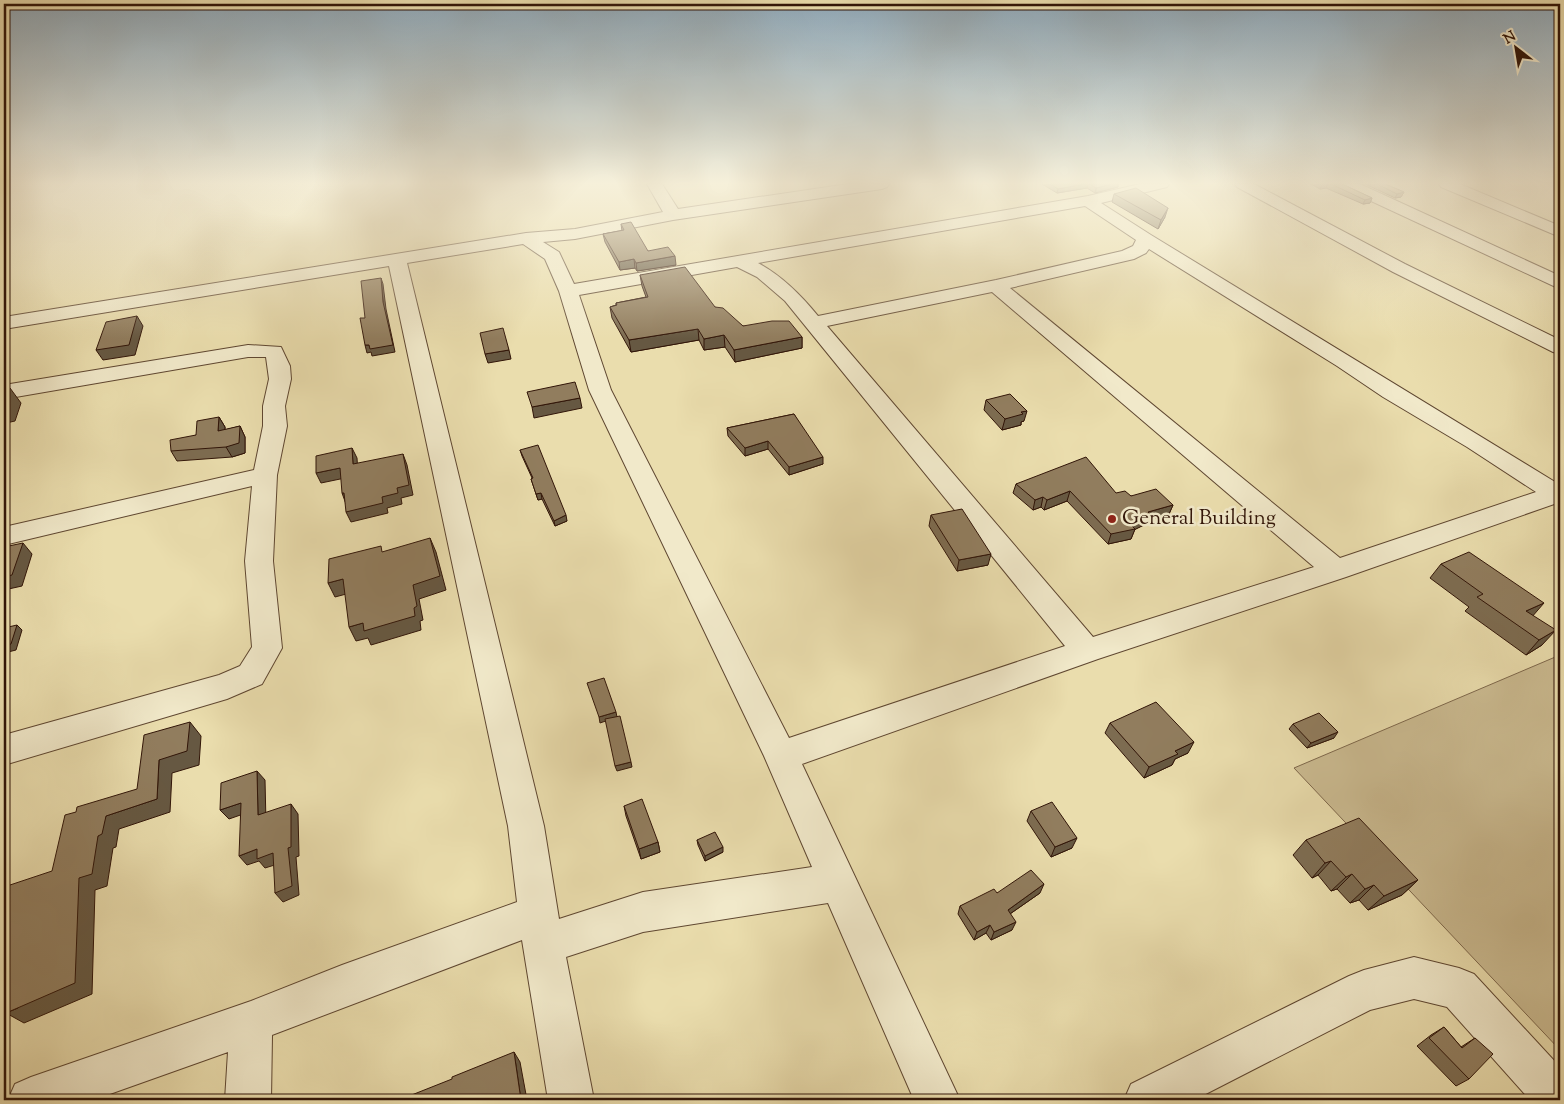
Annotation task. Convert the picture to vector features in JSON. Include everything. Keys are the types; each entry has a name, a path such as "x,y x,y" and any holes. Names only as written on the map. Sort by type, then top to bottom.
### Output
{"street":[{"path":"4,323 526,238 556,236"},
{"path":"568,291 887,236"},
{"path":"1140,236 1558,494"},
{"path":"1338,236 1560,348"},
{"path":"1459,236 1560,283"},
{"path":"526,238 553,256 568,291 600,390 781,756 937,1100"},
{"path":"812,323 996,286 1128,255 1140,249 1145,239"},
{"path":"1128,255 1148,256 1184,263"},
{"path":"397,259 526,826 541,929 571,1100"},
{"path":"739,261 763,273 792,297 1087,651"},
{"path":"996,286 1336,570"},
{"path":"4,392 248,351 274,351 279,366 280,379 274,406 275,426 265,475 259,561 267,648 251,675 227,686 4,750"},
{"path":"4,536 265,475"},
{"path":"781,756 1087,651 1336,570 1558,494"},
{"path":"30,1100 251,1022 342,986 541,929 812,886 839,884"},
{"path":"1146,1100 1364,991 1414,978 1460,989 1560,1100"},
{"path":"248,1100 251,1022"}],"shaded area":[{"path":"1560,655 1560,1050 1294,768"}],"building":[{"path":"604,236 639,236 648,251 668,247 675,256 636,263 634,259 619,262"},
{"path":"685,267 715,307 723,308 743,326 772,321 789,321 802,337 734,350 724,335 704,339 698,329 629,340 610,307 617,305 616,303 648,297 640,275"},
{"path":"381,278 383,302 393,345 370,349 369,345 365,345 360,318 365,318 361,281"},
{"path":"137,316 129,345 96,350 106,322"},
{"path":"503,328 509,350 485,354 480,333"},
{"path":"575,382 580,398 532,407 527,392"},
{"path":"10,388 4,404 4,389"},
{"path":"1010,394 1027,411 1005,419 986,400"},
{"path":"794,414 823,457 789,467 768,441 745,448 727,428"},
{"path":"219,417 218,431 240,426 239,443 226,447 171,451 170,440 196,435 197,421"},
{"path":"538,445 566,515 554,521 541,493 536,494 531,479 533,478 520,450"},
{"path":"352,448 353,464 403,454 409,485 397,488 398,493 382,497 383,503 346,512 340,468 316,473 316,456"},
{"path":"1086,457 1116,493 1125,491 1131,496 1156,489 1173,505 1148,512 1150,514 1129,523 1135,529 1111,534 1070,491 1047,500 1043,497 1035,500 1016,484"},
{"path":"962,509 991,554 959,560 931,515"},
{"path":"430,538 440,576 413,585 417,606 414,608 415,616 364,631 363,623 349,627 343,579 328,583 329,559 381,546 382,552"},
{"path":"23,543 12,575 4,577 4,547"},
{"path":"1469,552 1544,603 1526,611 1556,630 1539,640 1477,597 1483,594 1441,564"},
{"path":"17,625 11,644 4,646 4,628"},
{"path":"604,678 616,712 599,717 587,683"},
{"path":"1156,702 1194,742 1175,751 1178,754 1149,767 1110,723"},
{"path":"1319,713 1338,732 1311,743 1293,724"},
{"path":"620,716 631,762 615,766 605,719"},
{"path":"190,722 187,751 159,760 157,799 106,816 102,834 98,836 92,874 79,878 75,983 6,1013 8,993 4,995 4,887 52,871 65,815 76,812 77,807 137,789 144,735"},
{"path":"257,771 258,815 291,804 291,847 288,848 292,886 275,893 273,853 257,859 257,849 239,856 241,803 220,810 221,783"},
{"path":"642,799 658,842 639,849 624,806"},
{"path":"1052,802 1077,838 1055,847 1031,811"},
{"path":"1359,818 1418,880 1384,896 1374,885 1365,889 1352,874 1346,877 1331,861 1325,863 1306,840"},
{"path":"715,832 723,847 705,856 697,840"},
{"path":"1031,870 1044,884 1008,910 1016,922 994,932 990,925 977,932 960,906 994,889 997,893"},
{"path":"1444,1027 1462,1048 1475,1038 1493,1054 1469,1079 1429,1038"},
{"path":"514,1052 521,1100 399,1100 452,1079 452,1077"}],"place":[{"name":"General Building","path":"1112,519"}]}
